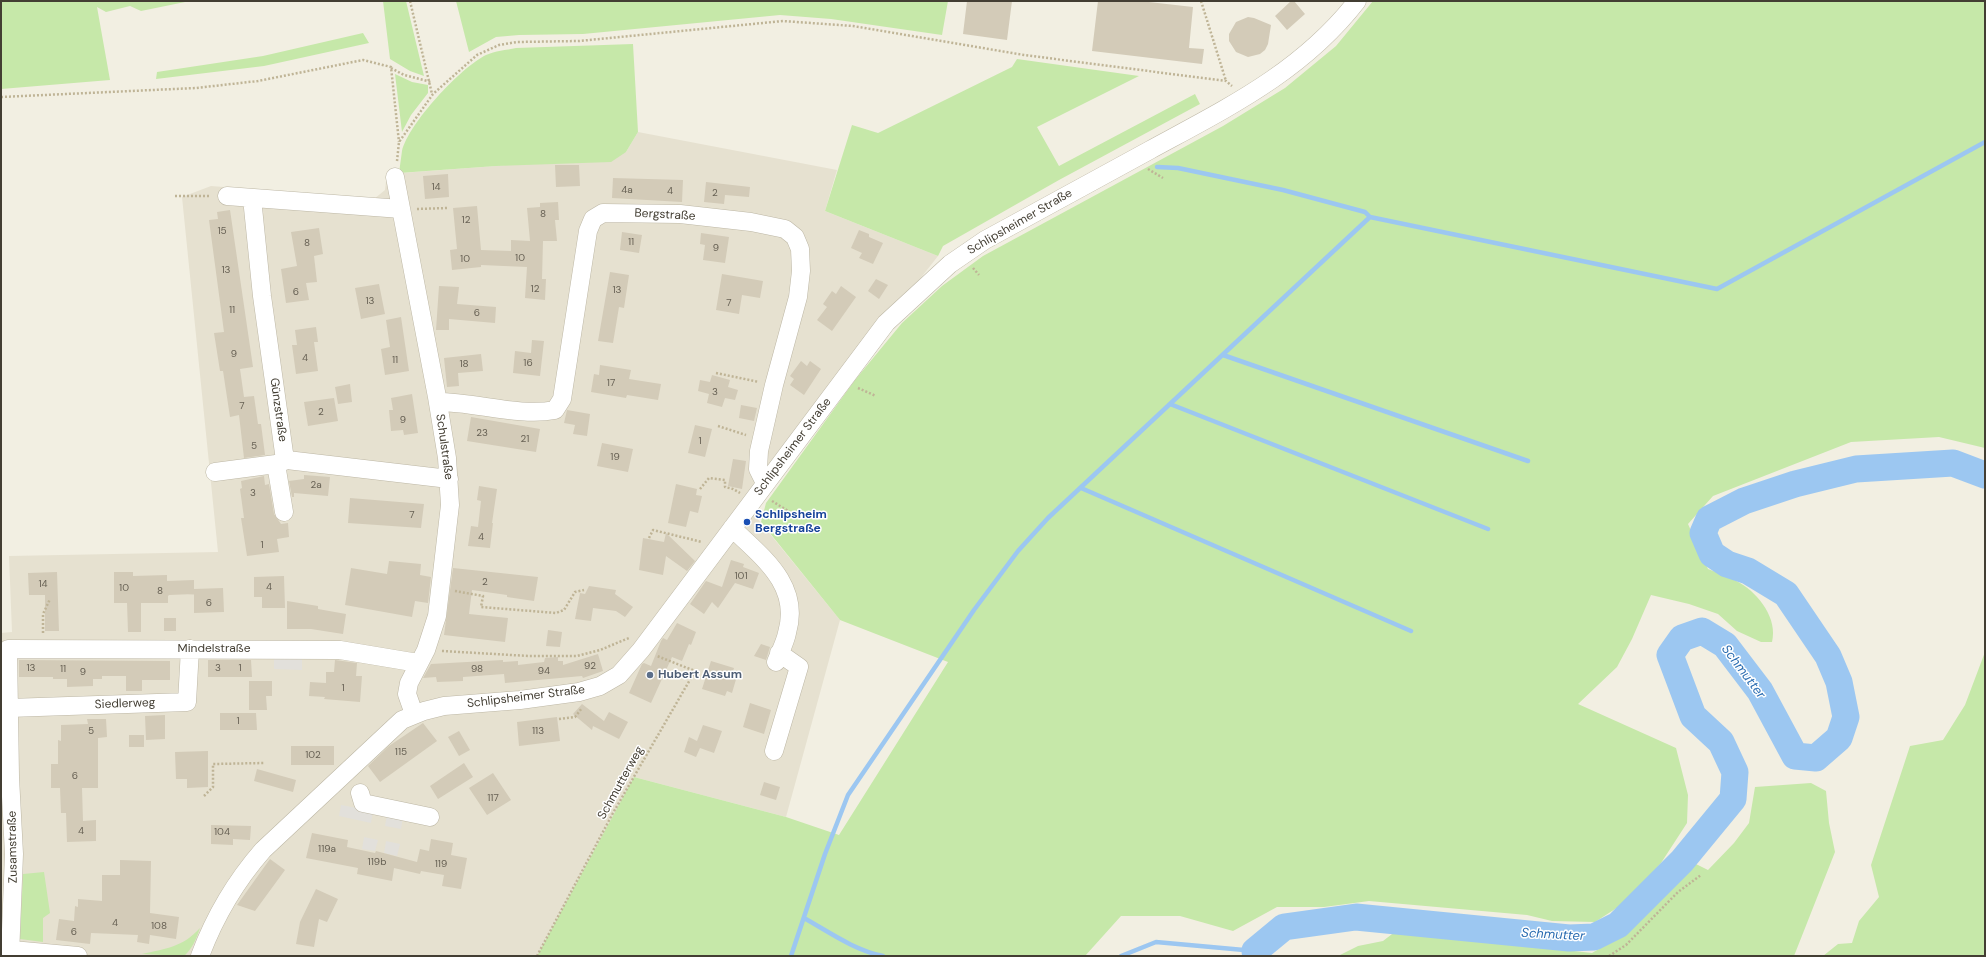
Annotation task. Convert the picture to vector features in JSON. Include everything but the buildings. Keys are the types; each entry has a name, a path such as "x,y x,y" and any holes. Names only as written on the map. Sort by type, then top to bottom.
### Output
{"street":[{"name":"Schlipsheimer Straße","path":"200,956 217,916 231,890 248,867 263,850 402,720 414,714 444,706 520,700 586,690 600,686 619,675 641,650 886,323 947,267 985,240 1245,99 1306,56 1329,34 1357,1"},
{"name":"Schulstraße","path":"395,176 438,402 449,479 450,505 437,616 422,657 409,683 407,694 414,714"},
{"path":"227,196 401,210"},
{"name":"Günzstraße","path":"252,198 262,296 284,453 282,462 284,512"},
{"name":"Bergstraße","path":"438,402 461,402 539,413 555,410 562,399 588,231 593,219 603,213 680,214 750,222 785,229 795,237 800,249 802,271 798,297 761,440 758,469 762,487"},
{"path":"215,472 282,462 449,479"},
{"path":"732,528 776,571 784,584 789,600 788,632 778,658 799,667 774,751"},
{"name":"Mindelstraße","path":"8,649 340,650 422,657"},
{"name":"Zusamstraße","path":"7,951 14,854 8,649"},
{"name":"Siedlerweg","path":"9,708 187,702 190,649"},
{"path":"331,788 363,794 363,803 430,817"},
{"path":"7,951 78,956"}],"path":[{"path":"410,1 431,82 432,94"},
{"path":"1200,1 1226,81"},
{"path":"399,142 432,94 477,55 499,45 618,37 783,21 853,26 1024,55 1226,81 1238,90 1245,99"},
{"path":"1,96 131,92 258,82 363,60 391,67 404,75 431,82"},
{"path":"391,67 399,142 395,176"},
{"path":"175,196 227,196"},
{"path":"401,210 448,208"},
{"path":"716,374 774,385"},
{"path":"844,379 862,391 876,396"},
{"path":"718,426 761,440"},
{"path":"700,489 709,478 725,480 725,487 733,489"},
{"path":"762,487 793,514"},
{"path":"650,538 653,530 700,542"},
{"path":"453,591 483,596 481,607 556,613 564,610 575,592 584,590"},
{"path":"44,649 43,614 50,599"},
{"path":"422,657 577,656 600,650 628,638"},
{"name":"Schmutterweg","path":"537,956 613,813 695,671 641,650"},
{"path":"559,719 575,717 584,705"},
{"path":"204,796 213,787 213,764 264,763"},
{"path":"1609,956 1626,944 1678,892 1702,875"}],"shaded area":[{"path":"638,132 837,170 825,211 938,256 744,502 840,620 786,817 634,777 537,956 1,956 1,633 12,632 9,556 218,552 182,197 211,186 374,199 385,190 387,174 496,166 626,152"},
{"path":"274,657 302,658 302,670 274,669"},
{"path":"341,805 373,811 371,823 339,816"},
{"path":"387,814 403,817 401,829 385,826"},
{"path":"364,837 378,840 375,851 362,849"},
{"path":"386,841 400,844 397,856 384,853"}],"green space":[{"path":"1,1 190,1 141,11 130,6 106,12 97,7 110,80 1,89"},
{"path":"383,1 406,1 424,76 410,71 390,59"},
{"path":"456,1 948,1 942,35 831,19 780,15 583,34 519,35 496,37 469,52"},
{"path":"1373,1 1985,1 1985,448 1939,437 1851,442 1713,496 1688,524 1708,569 1740,583 1760,600 1770,616 1773,633 1772,642 1761,642 1737,631 1718,614 1689,604 1651,595 1632,639 1617,667 1578,704 1676,748 1688,795 1687,823 1661,863 1629,900 1595,922 1552,921 1527,915 1369,901 1324,907 1277,907 1233,931 1180,916 1121,916 1085,956 537,956 634,777 786,817 839,835 948,662 840,620 761,522 766,503 855,380 902,323 942,286 983,256 1223,126 1285,88 1336,46"},
{"path":"363,33 369,43 264,66 156,79 157,72 263,56"},
{"path":"633,44 638,132 626,152 611,162 496,166 399,173 402,151 414,126 437,97 450,84 475,62 486,55 516,48"},
{"path":"1017,59 1139,76 1037,127 1059,166 1195,94 1200,104 1059,180 943,246 938,256 825,211 852,125 878,133 1012,67"},
{"path":"395,74 412,82 428,85 428,93 411,115 402,132"},
{"path":"1985,652 1985,956 1823,956 1838,944 1852,943 1859,921 1879,897 1871,865 1910,746 1943,740 1965,705"},
{"path":"1811,783 1826,791 1829,823 1835,852 1794,956 1338,956 1358,946 1383,941 1396,931 1592,953 1616,939 1696,864 1708,870 1734,843 1749,823 1755,787"},
{"path":"44,872 50,913 43,918 43,942 20,939 23,874"},
{"path":"200,928 192,947 184,956 142,954 166,949 180,943"}],"waterway":[{"path":"791,956 825,854 848,795 974,610 1018,551 1048,518 1370,217 1717,289 1985,142"},
{"path":"1157,167 1178,168 1283,190 1365,212 1370,217"},
{"path":"1223,355 1528,461"},
{"path":"1170,404 1488,529"},
{"name":"Schmutter","path":"1256,956 1255,951 1284,927 1356,917 1569,938 1594,937 1618,925 1682,861 1733,799 1735,772 1721,742 1693,716 1670,655 1682,638 1702,631 1725,645 1760,691 1795,756 1816,758 1839,738 1846,717 1839,682 1828,656 1786,594 1748,571 1727,564 1712,554 1703,533 1709,519 1744,501 1795,484 1856,469 1953,463 1985,475"},
{"path":"1081,488 1411,631"},
{"path":"804,918 832,935 862,950 883,956"},
{"path":"1121,956 1156,942 1255,951"}],"place":[{"name":"Schlipsheim Bergstraße","path":"747,522"},
{"name":"Hubert Assum","path":"650,675"}]}
